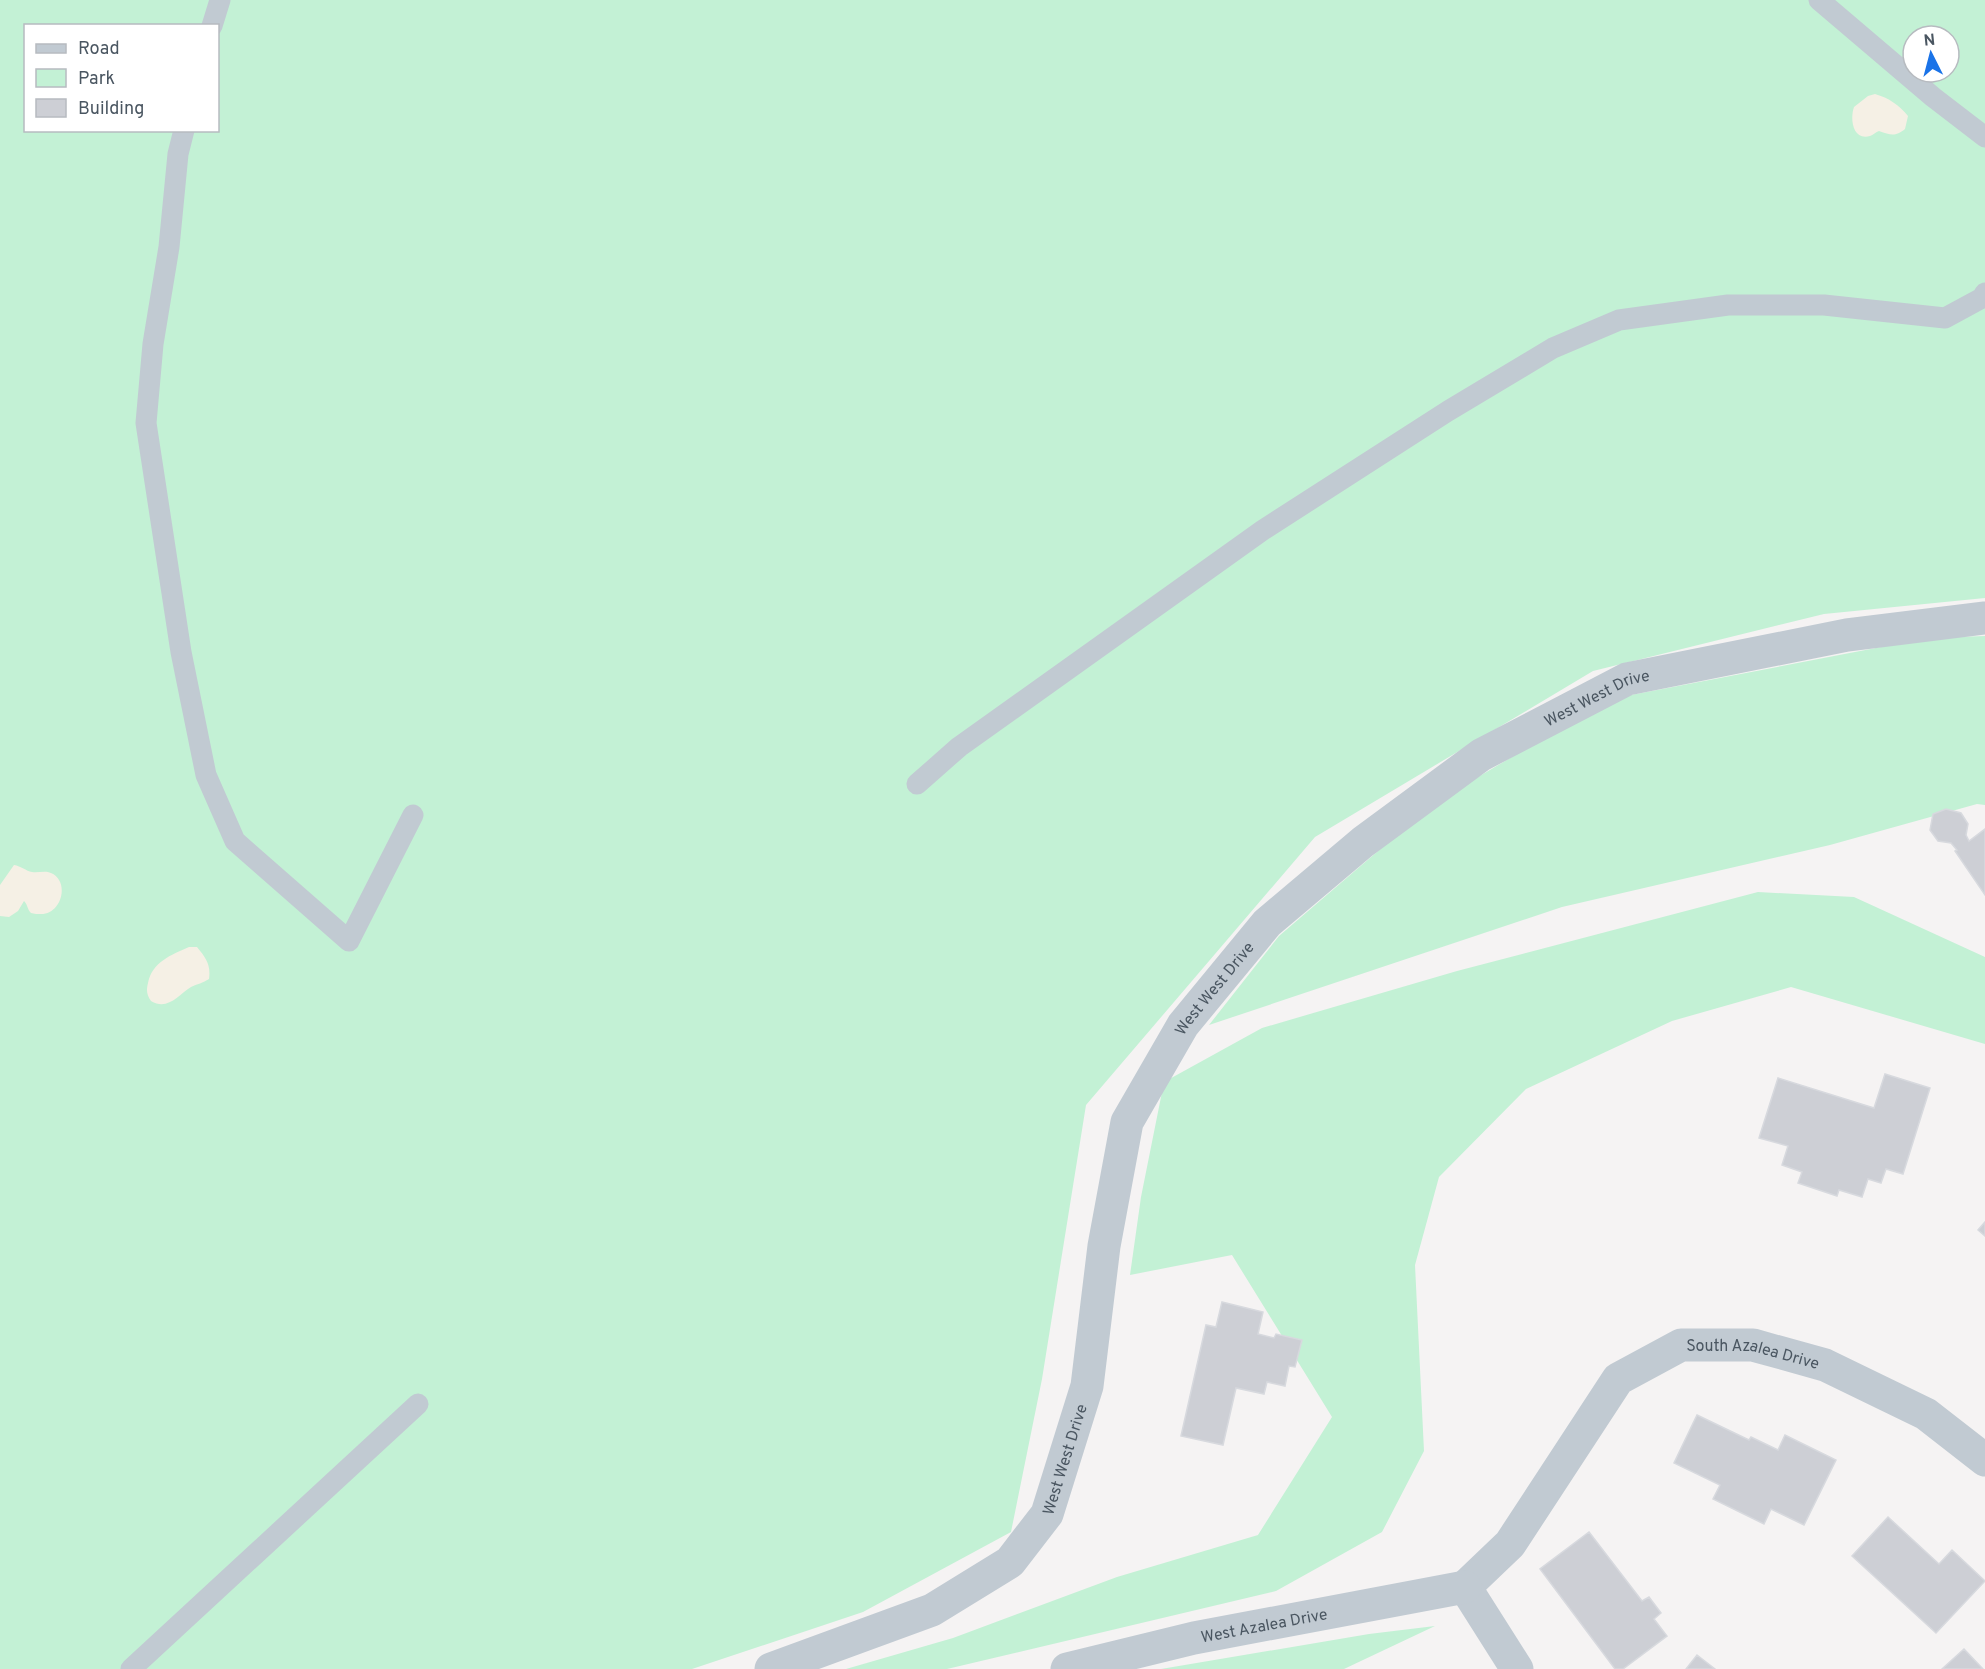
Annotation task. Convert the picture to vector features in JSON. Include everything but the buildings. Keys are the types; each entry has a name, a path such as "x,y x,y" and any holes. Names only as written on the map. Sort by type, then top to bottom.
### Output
{"street":[{"name":"West West Drive","path":"771,1669 932,1610 1010,1562 1047,1514 1087,1386 1104,1246 1127,1122 1183,1025 1267,923 1363,842 1481,755 1627,679 1847,635 1985,618"},
{"name":"South Azalea Drive","path":"1465,1587 1510,1544 1618,1379 1680,1345 1753,1345 1825,1365 1926,1414 1985,1460"},
{"name":"West Azalea Drive","path":"1067,1669 1194,1638 1465,1587"},
{"path":"1465,1587 1517,1669"}],"lane":[{"path":"214,24 220,0"},
{"path":"1819,0 1933,97 1985,137"},
{"path":"184,132 178,154 169,247 153,344 146,423 181,652 206,776 235,841 349,941 413,815"},
{"path":"917,784 977,734 1263,530 1448,411 1553,348 1619,320 1728,305 1824,305 1945,318 1982,298 1985,293"},
{"path":"131,1669 418,1404"}],"green space":[{"path":"0,0 1985,0 1985,598 1824,614 1593,671 1315,837 1086,1105 1042,1379 1011,1532 863,1612 692,1669 0,1669"},
{"path":"1985,636 1985,805 1977,804 1830,845 1562,907 1209,1025 1279,936 1434,803 1610,699 1928,638"},
{"path":"1758,892 1854,897 1985,957 1985,1044 1791,987 1672,1021 1526,1089 1439,1177 1415,1265 1424,1451 1382,1532 1276,1591 947,1669 846,1669 953,1638 1117,1577 1258,1535 1332,1417 1232,1255 1130,1275 1141,1197 1164,1082 1262,1028 1457,971"},
{"path":"1435,1626 1344,1669 1161,1669 1369,1634"}],"sand":[{"path":"1875,94 1893,102 1908,116 1902,132 1890,134 1879,131 1864,137 1856,132 1852,117 1854,107 1868,96"},
{"path":"14,865 32,872 49,872 57,877 62,889 54,909 48,913 32,913 24,901 18,911 9,917 0,916 0,885"},
{"path":"189,947 197,947 205,958 209,979 191,987 168,1003 157,1004 151,1001 147,988 150,976 158,964"}]}
